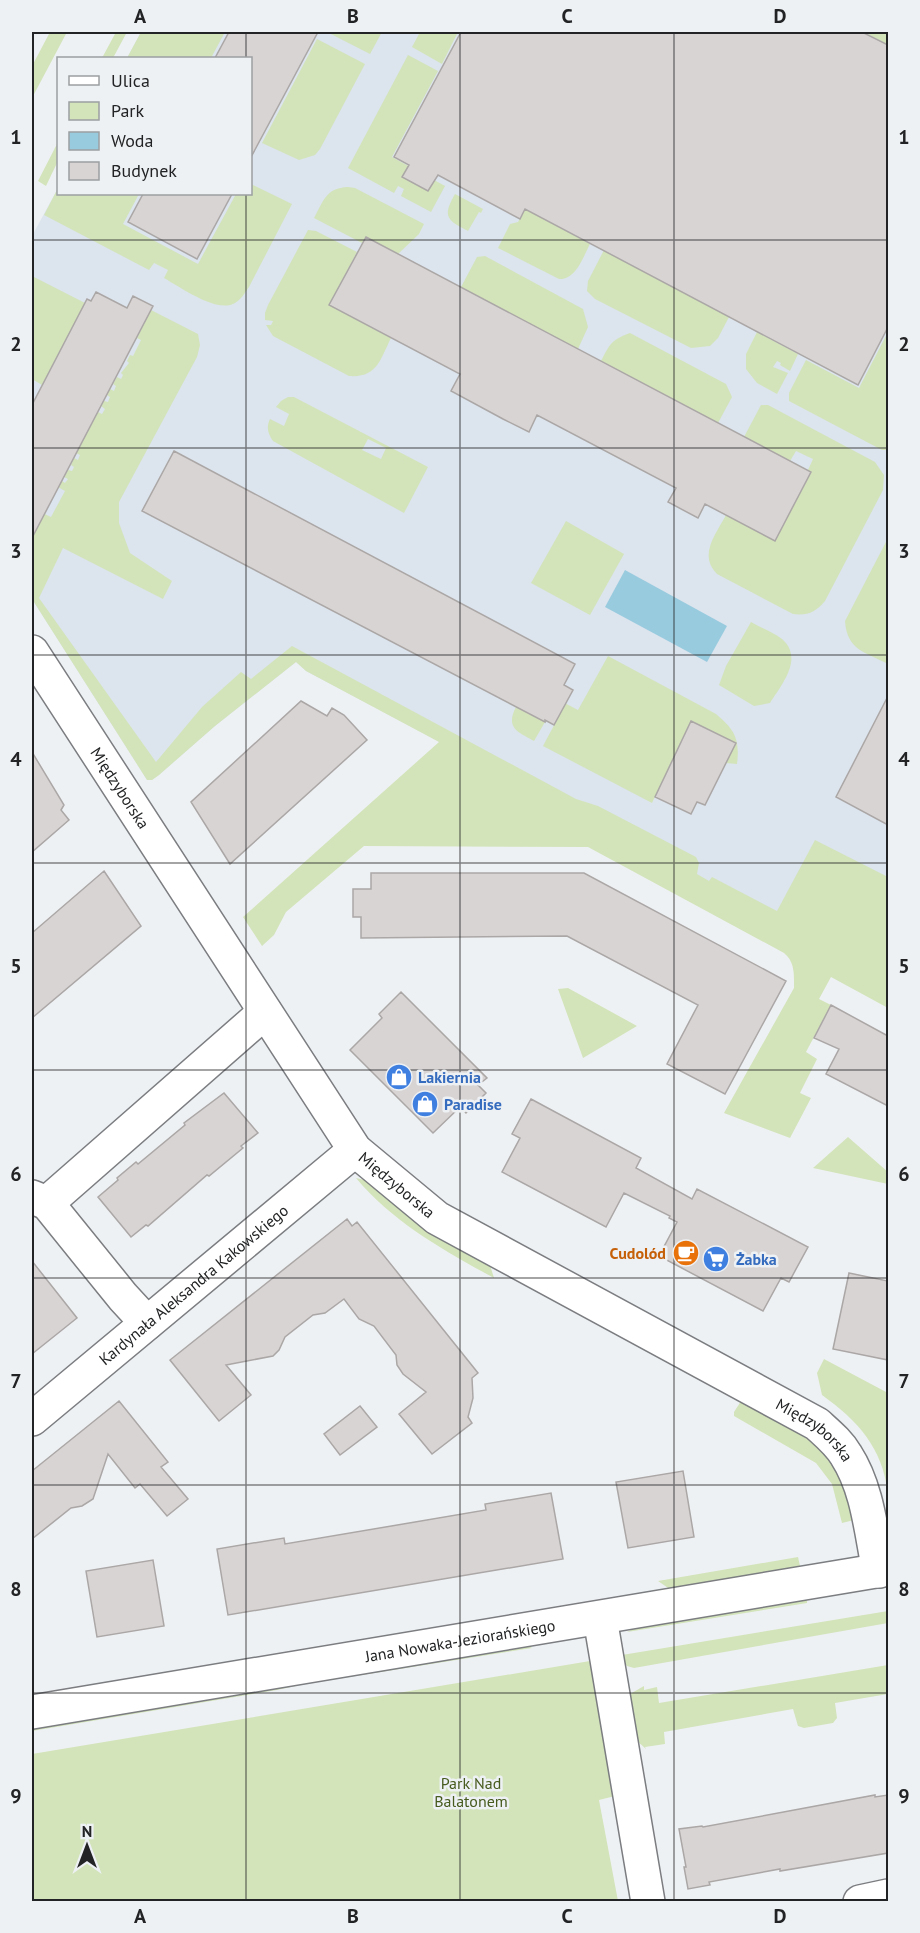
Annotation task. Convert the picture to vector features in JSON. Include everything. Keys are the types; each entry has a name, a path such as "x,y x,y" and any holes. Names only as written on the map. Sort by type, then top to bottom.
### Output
{"street":[{"name":"Międzyborska","path":"32,652 355,1150 436,1218 818,1424 845,1454 856,1473 864,1494 884,1570"},
{"path":"147,1323 39,1200 265,1012"},
{"name":"Kardynała Aleksandra Kakowskiego","path":"32,1419 355,1150"},
{"name":"Jana Nowaka-Jeziorańskiego","path":"32,1712 884,1570"},
{"path":"600,1618 648,1902"},
{"path":"860,1902 888,1896"}],"shaded area":[{"path":"141,32 888,32 888,979 306,671 296,662 215,726 159,775 152,780 147,780 32,599 32,236 57,190 57,195 252,195 252,57 128,57"}],"green space":[{"path":"50,32 67,32 32,98 32,66"},
{"path":"116,32 127,32 114,57 103,57"},
{"path":"141,32 225,32 212,57 128,57"},
{"path":"327,32 382,32 370,54"},
{"path":"420,32 458,32 442,64 412,47"},
{"path":"888,32 888,45 866,33"},
{"path":"317,39 365,64 320,149 315,155 299,160 262,143"},
{"path":"408,55 438,71 392,157 445,186 431,212 401,196 404,189 398,186 394,193 348,168"},
{"path":"57,144 57,163 46,186 38,181"},
{"path":"252,184 292,204 249,287 238,301 226,306 207,302 179,287 164,278 168,270 154,263 149,270 44,215 57,190 57,195 138,195 123,224 198,264 235,195 252,195"},
{"path":"355,188 424,224 419,234 398,254 366,237 362,243 314,218 326,196 335,190"},
{"path":"455,194 483,209 468,231 455,224 449,217 449,208"},
{"path":"525,209 590,244 578,267 570,276 559,279 498,248 510,224 518,222"},
{"path":"308,230 316,231 357,252 329,305 391,338 376,366 366,374 349,376 273,336 266,325 271,325 273,321 265,320 268,305"},
{"path":"604,250 729,317 718,338 710,346 691,348 595,299 587,291 588,281"},
{"path":"485,256 583,309 588,327 578,349 461,287 477,257"},
{"path":"32,276 85,303 42,385 32,379"},
{"path":"151,310 198,334 200,345 197,357 119,502 119,523 130,553 172,581 163,599 63,548 39,598 156,762 202,707 241,672 251,679 292,646 576,799 598,806 696,857 699,863 697,874 709,881 712,877 777,911 815,840 888,877 888,1008 831,977 819,999 831,1005 806,1052 817,1059 800,1093 811,1098 790,1138 724,1113 794,988 793,969 788,957 588,847 364,846 286,912 274,935 262,946 243,917 439,742 306,671 296,662 215,726 159,775 152,780 147,780 32,599 32,508 51,517 65,491 58,487 62,481 65,483 68,479 64,477 68,470 72,471 74,467 71,465 74,458 78,460 80,455 76,453 98,412 102,414 105,409 101,406 104,401 108,402 110,397 107,395 110,389 114,391 116,386 113,384 117,377 121,379 123,375 121,373 129,363 127,361 130,355 133,356 141,340 137,338"},
{"path":"757,332 798,354 790,371 777,361 773,367 788,373 777,394 757,383 746,369 746,354"},
{"path":"888,332 888,450 882,450 789,401 789,393 806,360 859,388"},
{"path":"630,333 726,384 732,397 718,423 601,361 612,343"},
{"path":"294,397 428,467 404,513 273,441 268,430 270,419 284,426 289,414 276,407 281,401","holes":["368,439 386,448 381,459 362,450"]},
{"path":"761,405 768,405 875,462 884,475 883,490 825,601 807,614 793,614 717,574 709,559 714,537 726,515 775,541 811,473 808,470 813,459 796,451 790,461 744,437"},
{"path":"566,521 624,554 590,615 531,583"},
{"path":"888,538 888,664 865,653 853,644 846,631 845,621"},
{"path":"751,622 782,639 791,654 789,671 770,703 754,706 719,685 726,666"},
{"path":"608,656 716,714 728,725 735,736 738,748 737,764 726,763 691,721 652,803 543,746 560,714 557,699 578,710"},
{"path":"516,707 545,722 534,741 518,732 513,725 513,714"},
{"path":"568,988 637,1026 583,1058 558,989"},
{"path":"848,1137 888,1172 888,1184 813,1168"},
{"path":"356,1178 373,1182 489,1262 494,1278 438,1246 403,1222 386,1209"},
{"path":"824,1359 888,1393 888,1493 880,1462 866,1436 847,1415 822,1395 817,1373"},
{"path":"743,1398 803,1434 828,1457 845,1488 854,1520 842,1523 832,1484 816,1463 734,1416"},
{"path":"798,1557 800,1566 671,1590 658,1581"},
{"path":"807,1598 807,1603 627,1632 639,1626"},
{"path":"888,1611 888,1623 634,1668 622,1661 622,1655"},
{"path":"527,1645 532,1648 32,1731 32,1727"},
{"name":"Park Nad Balatonem","path":"596,1660 615,1796 599,1800 618,1901 32,1902 32,1754"},
{"path":"888,1665 888,1694 835,1703 837,1718 833,1723 804,1728 798,1726 793,1709 664,1732 665,1744 645,1747 646,1749 635,1739 627,1701 630,1694 644,1686 644,1690 657,1687 659,1703"}],"water":[{"path":"625,570 727,626 707,662 605,607"}],"building":[{"path":"229,32 318,32 252,155 252,57 216,57"},
{"path":"461,32 862,32 888,45 888,327 858,385 525,209 520,219 438,175 428,191 402,177 409,165 394,157"},
{"path":"142,195 231,195 197,259 128,222"},
{"path":"366,237 811,472 775,541 705,504 698,518 668,502 676,488 537,415 529,432 503,419 451,391 460,374 329,305"},
{"path":"96,292 127,308 133,296 153,306 32,538 32,405 87,299 91,301"},
{"path":"174,451 575,664 564,685 573,690 554,725 142,511"},
{"path":"888,696 888,825 836,797"},
{"path":"301,701 327,716 332,708 344,715 367,740 230,864 191,802"},
{"path":"691,721 736,743 705,805 697,802 691,814 655,797"},
{"path":"32,752 64,805 61,810 69,820 32,852"},
{"path":"104,871 141,926 32,1018 32,933"},
{"path":"371,873 584,873 786,981 725,1094 667,1064 698,1005 567,936 361,938 361,917 353,917 353,889 371,889"},
{"path":"401,992 487,1078 478,1085 486,1093 466,1113 460,1107 433,1133 350,1050 382,1018 379,1014"},
{"path":"831,1005 888,1036 888,1106 826,1074 839,1049 814,1038"},
{"path":"224,1093 258,1133 148,1226 146,1225 131,1237 98,1197 136,1162 138,1164 185,1125 184,1123"},
{"path":"531,1099 641,1158 636,1168 692,1199 697,1189 808,1247 789,1282 781,1278 763,1311 659,1256 677,1222 669,1218 670,1216 624,1193 606,1227 502,1172 520,1138 512,1134"},
{"path":"347,1219 352,1226 357,1222 478,1373 472,1378 473,1398 468,1417 472,1423 432,1454 399,1414 426,1392 403,1374 397,1365 396,1355 374,1326 359,1319 344,1299 325,1313 313,1315 285,1337 279,1350 273,1356 226,1365 251,1395 219,1421 170,1360"},
{"path":"32,1261 77,1318 32,1354"},
{"path":"849,1273 888,1281 888,1360 833,1349"},
{"path":"119,1401 168,1462 161,1467 188,1499 167,1516 140,1484 135,1488 108,1454 93,1499 82,1506 71,1508 32,1539 32,1471"},
{"path":"360,1406 377,1427 340,1455 324,1434"},
{"path":"683,1471 694,1537 628,1548 616,1482"},
{"path":"551,1493 563,1559 228,1615 217,1549 284,1538 285,1544 486,1510 485,1504"},
{"path":"153,1560 164,1626 97,1637 86,1571"},
{"path":"875,1795 875,1797 888,1795 888,1853 780,1871 780,1869 709,1882 710,1885 688,1889 679,1829 703,1827"}],"place":[{"name":"Lakiernia","path":"399,1077"},
{"name":"Paradise","path":"425,1104"},
{"name":"Cudolód","path":"686,1253"},
{"name":"Żabka","path":"716,1259"}]}
